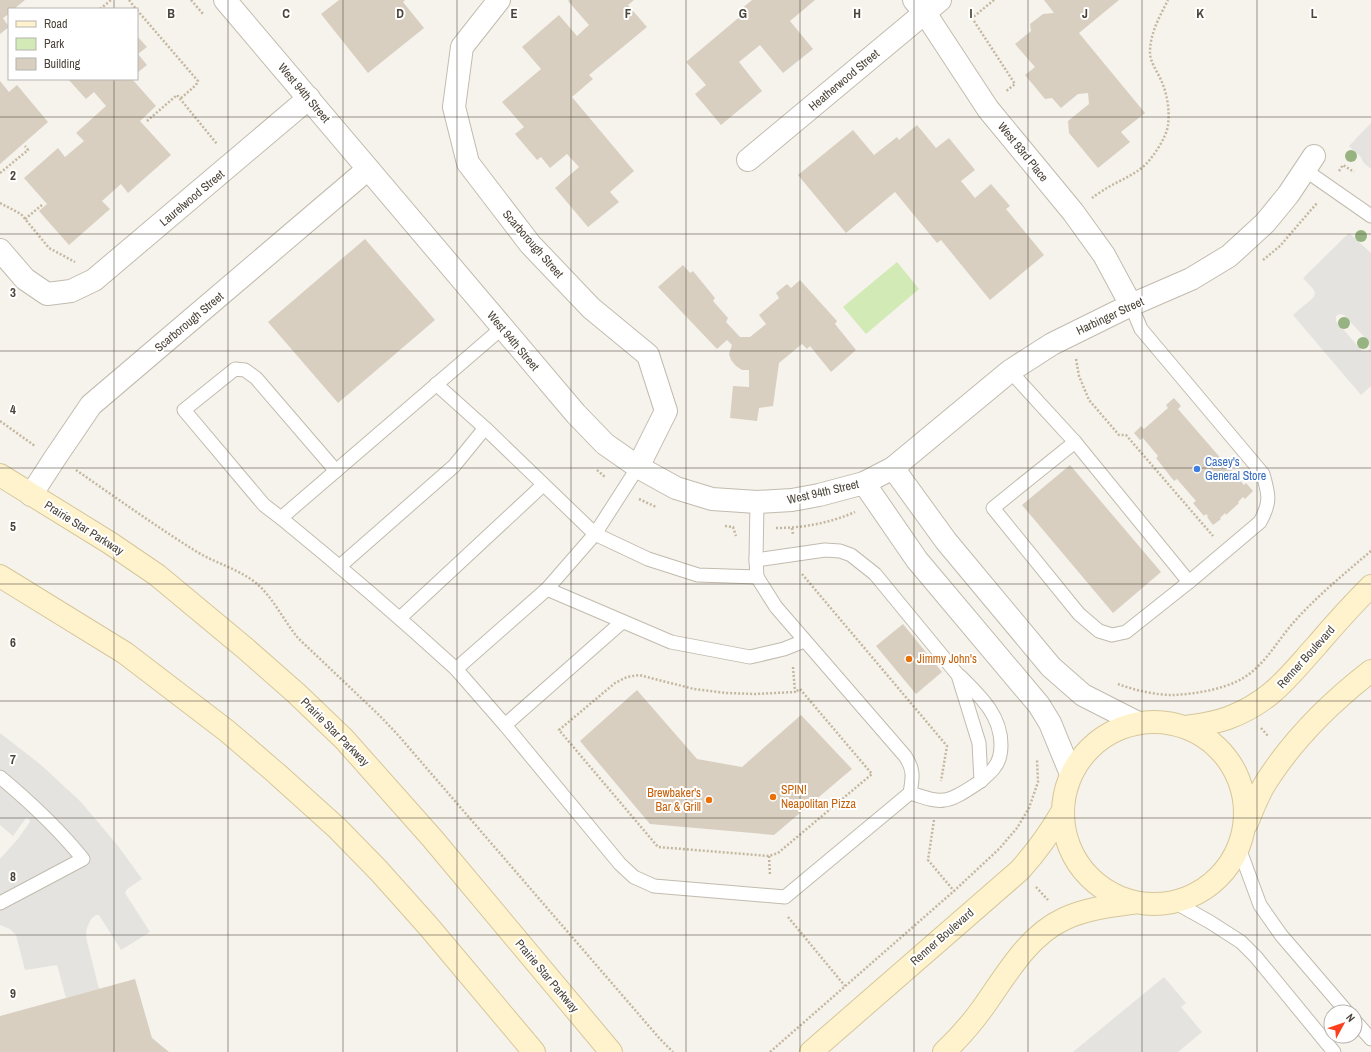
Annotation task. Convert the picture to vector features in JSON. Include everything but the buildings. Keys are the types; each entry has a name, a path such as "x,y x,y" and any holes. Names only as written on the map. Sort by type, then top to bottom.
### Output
{"main road":[{"name":"Prairie Star Parkway","path":"0,475 110,543 157,575 246,649 307,703 344,739 432,838 611,1052"},
{"path":"0,576 124,653 227,731 276,773 337,828 378,871 429,927 534,1052"},
{"name":"Renner Boulevard","path":"1186,727 1227,719 1246,710 1267,697 1286,680 1371,586"},
{"path":"1245,828 1245,806 1241,785 1232,766 1219,749 1204,736 1186,727 1167,722 1148,721 1128,725 1110,732 1094,743 1081,758 1071,774 1064,793 1062,812 1064,832 1070,850 1080,867 1095,883 1113,895 1133,902 1155,905 1176,902 1196,895 1214,883 1228,867 1239,848 1245,828 1267,780 1296,739 1325,710 1371,671"},
{"name":"Renner Boulevard","path":"811,1052 1020,870 1052,829 1062,812"},
{"path":"944,1052 977,1016 1020,957 1036,938 1049,928 1068,917 1100,907 1133,902"}],"street":[{"name":"West 94th Street","path":"225,0 580,419 606,444 638,467 676,488 712,499 757,502 792,500 819,495 864,483 893,468"},
{"name":"Scarborough Street","path":"499,0 462,47 454,107 468,163 530,244 590,308 648,355 666,410 638,467"},
{"name":"Heatherwood Street","path":"748,160 926,4"},
{"name":"West 93rd Place","path":"926,4 988,109 1073,212 1104,255 1131,305"},
{"name":"Laurelwood Street","path":"0,250 25,279 47,294 71,291 94,280 309,98"},
{"name":"Harbinger Street","path":"893,468 1010,371 1052,344 1131,305 1191,279 1229,256 1265,223 1288,195 1310,163"},
{"name":"Scarborough Street","path":"32,495 91,405 368,169"},
{"path":"893,468 946,541 1051,667 1083,695 1138,723"},
{"path":"864,483 917,560 1039,705 1050,723 1071,774"}],"lane":[{"path":"1310,163 1371,216"},
{"path":"1075,442 993,508 1079,614 1099,631 1112,634 1126,632 1189,582 1260,522 1266,513 1269,503 1263,474 1141,329 1131,305"},
{"path":"281,518 502,328"},
{"path":"336,471 256,378 245,370 235,369 184,410 264,506 340,566 456,669 505,725 620,864 634,877 654,886 785,896 910,793 913,780 911,765 905,756 804,641 776,607 757,577 757,502"},
{"path":"1010,371 1075,442 1189,582"},
{"path":"436,384 485,428 595,534 648,559 698,575 757,577"},
{"path":"340,566 454,466 485,428"},
{"path":"456,669 547,589 595,534 638,467"},
{"path":"400,618 543,485"},
{"path":"756,560 825,550 840,551 852,555 875,574 958,675 983,698 995,716 1001,736 1001,752 995,767 981,781 961,793 945,800 930,799 910,793"},
{"path":"547,589 671,642 750,657 784,649 804,641"},
{"path":"505,725 622,622"},
{"path":"958,675 979,743 981,781"},
{"path":"0,777 33,805 69,842 82,859 0,903"},
{"path":"1239,848 1260,905 1281,935 1341,1004"},
{"path":"1176,902 1241,942 1256,957 1334,1052"},
{"path":"1363,1030 1371,1039"}],"path":[{"path":"101,8 111,0"},
{"path":"129,0 136,8"},
{"path":"994,0 972,18 1015,84 1003,94"},
{"path":"1087,192 1092,198 1107,187 1135,172 1146,164 1162,141 1168,126 1168,102 1162,81 1153,65 1150,53 1158,19 1168,0"},
{"path":"138,10 198,81 196,85 180,98"},
{"path":"147,121 177,95 218,143 212,148"},
{"path":"0,173 28,150 25,146"},
{"path":"1338,171 1343,165 1354,172"},
{"path":"0,203 22,214 49,248 76,262"},
{"path":"25,219 42,205"},
{"path":"1075,356 1079,376 1089,400 1119,435 1126,435 1213,536"},
{"path":"0,421 40,450"},
{"path":"73,469 194,550 242,573 257,583 298,638 398,735 660,1039 673,1052"},
{"path":"774,528 792,528 818,524 840,518 857,511"},
{"path":"1113,682 1134,690 1170,695 1206,691 1228,685 1245,678 1255,669 1293,623 1323,592 1371,551"},
{"path":"793,667 795,692"},
{"path":"638,675 694,689 727,694 795,692 800,689 872,774 778,853 769,856 658,847 559,730 615,683 627,677 638,675"},
{"path":"1260,726 1269,737"},
{"path":"770,1052 954,891 1004,844 1017,828 1029,808 1038,782 1037,758"},
{"path":"769,856 770,896 844,986"},
{"path":"1036,887 1051,904"}],"green space":[{"path":"897,262 919,289 866,334 843,307"}],"shaded area":[{"path":"1371,123 1371,169 1349,146"},
{"path":"1349,233 1371,253 1371,386 1361,395 1293,315 1313,298 1315,294 1314,290 1303,278","holes":["1340,314 1344,315 1369,342 1370,348 1368,351 1362,351 1336,321 1336,316"]},
{"path":"0,733 41,765 81,802 118,846 142,879 127,889 125,893 150,932 121,950 99,915 96,915 91,919 87,928 87,941 99,989 66,998 57,965 25,970 16,935 10,929 0,925 0,859 17,840 30,822 29,819 26,818 13,836 0,825"},
{"path":"1164,977 1186,1003 1181,1007 1202,1032 1178,1052 1073,1052"}],"place":[{"name":"Casey's General Store","path":"1197,469"},
{"name":"Jimmy John's","path":"909,659"},
{"name":"SPIN! Neapolitan Pizza","path":"773,797"},
{"name":"Brewbaker's Bar & Grill","path":"709,800"}]}
